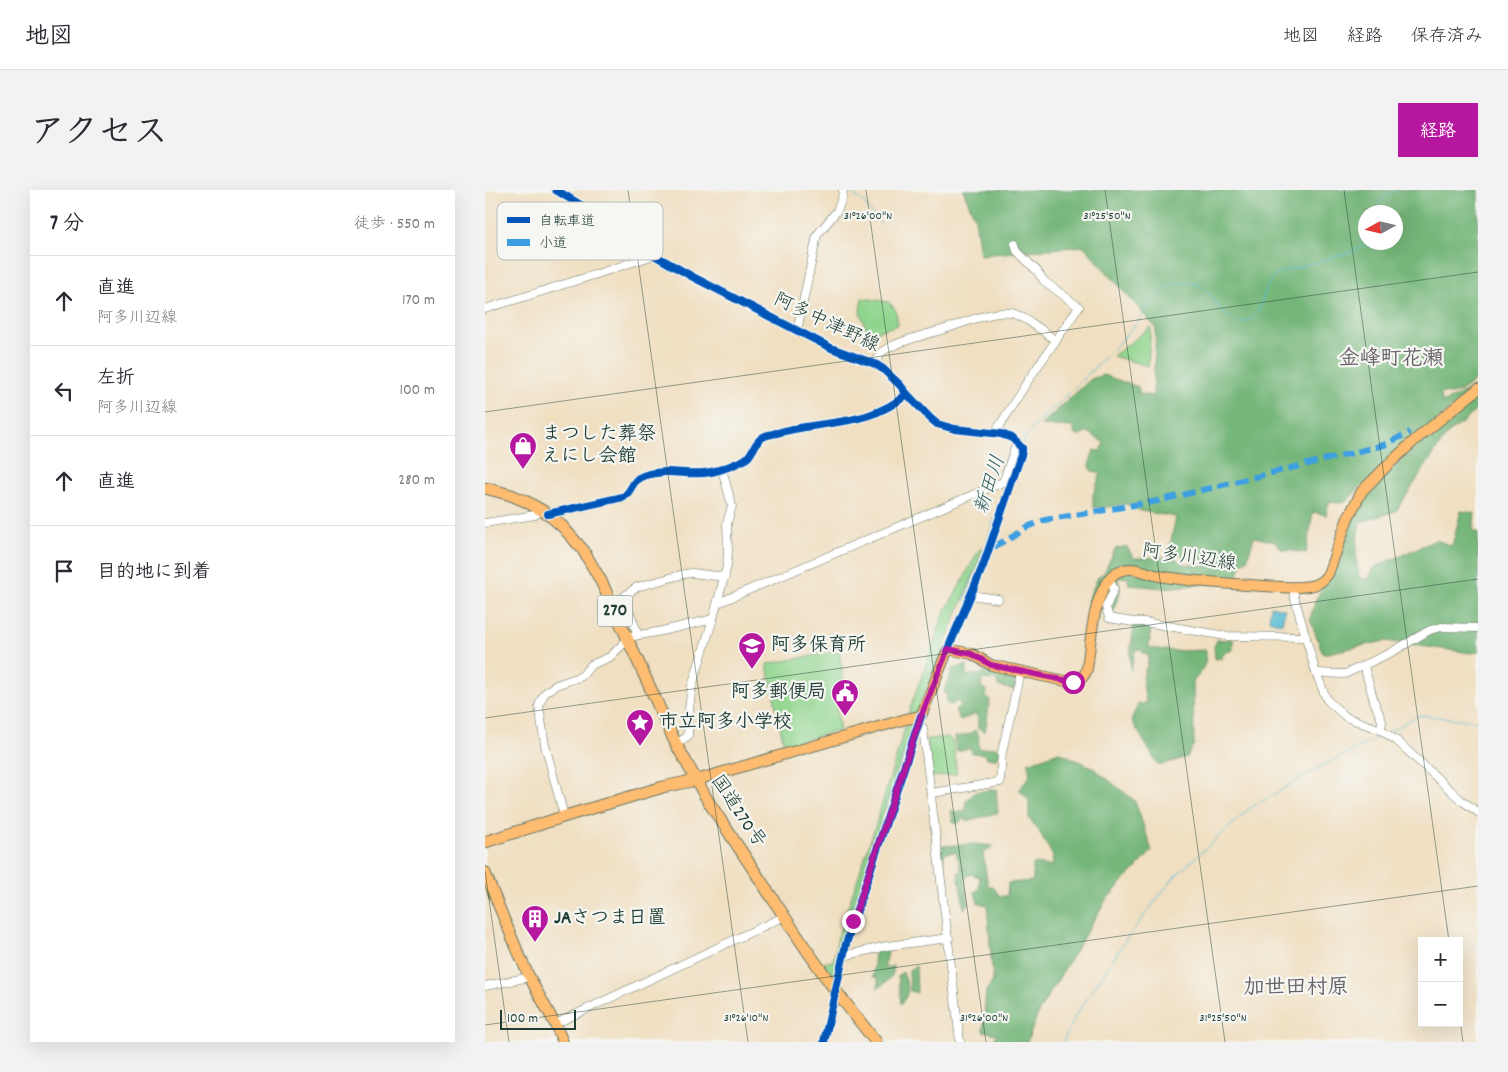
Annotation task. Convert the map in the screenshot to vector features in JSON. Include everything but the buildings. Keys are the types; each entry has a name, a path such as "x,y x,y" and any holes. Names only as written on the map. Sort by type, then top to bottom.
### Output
{"highway":[{"name":"270","path":"485,488 511,495 545,512 576,540 591,561 631,637 676,744 696,780"},
{"name":"国道270号","path":"485,842 564,816 663,787 696,780 708,801 835,990 877,1042"}],"main road":[{"name":"阿多川辺線","path":"1109,579 1116,572 1130,569 1158,576 1221,583 1294,588 1315,585 1328,574 1348,518 1362,491 1415,440 1478,389"},
{"path":"696,780 918,718 948,649 972,654 991,665 1077,682 1087,669 1097,606 1109,579"},
{"path":"485,872 505,923 563,1042"}],"street":[{"name":"阿多中津野線","path":"556,190 576,202"},
{"path":"797,331 817,235 837,211 843,190"},
{"path":"995,433 1027,382 1079,307 1045,281 1017,251 1015,244"},
{"path":"485,309 639,260"},
{"name":"阿多中津野線","path":"663,260 831,348 875,364 894,378 930,418 943,426 1008,436 1019,444"},
{"path":"875,364 879,355 890,349 967,320 999,313 1013,313 1056,341"},
{"path":"485,523 535,515 623,496 629,493 637,479 649,474 673,471 704,473 722,469 747,459 759,440 764,436 793,429 865,417 894,405 907,394"},
{"path":"948,649 983,566 1022,452 1019,444"},
{"path":"718,603 1003,482 1019,444"},
{"path":"676,744 688,736 692,686 725,576 728,552 727,523 732,506 722,469"},
{"path":"631,637 629,610 622,598 637,587 693,573 725,576"},
{"path":"1109,579 1114,589 1107,607 1109,618 1144,622 1219,636 1306,637"},
{"path":"1294,588 1316,673 1331,705 1346,717 1381,730 1397,741 1461,800 1478,812"},
{"path":"971,595 998,599"},
{"path":"564,816 545,745 539,706 545,693 556,685 582,676 591,665 610,657 631,637 713,619"},
{"path":"1316,673 1345,674 1364,666 1430,630 1441,627 1478,628"},
{"path":"1364,666 1382,721 1381,730"},
{"path":"932,793 1001,782 1002,752 1020,672"},
{"path":"824,1042 843,956 918,718"},
{"path":"918,718 923,728 932,793 960,1042"},
{"path":"555,1024 785,916"},
{"path":"843,956 887,946 949,938"},
{"path":"485,986 530,977"}],"green space":[{"path":"963,190 1478,190 1478,378 1454,394 1441,394 1442,403 1474,388 1357,490 1351,498 1342,503 1329,502 1326,515 1313,512 1306,553 1281,549 1276,542 1254,537 1247,560 1242,563 1236,581 1164,588 1129,585 1128,578 1118,577 1120,592 1112,614 1119,616 1118,618 1109,613 1112,579 1094,603 1087,601 1098,577 1104,573 1115,549 1126,546 1134,558 1175,558 1182,564 1210,566 1211,561 1178,554 1170,545 1176,517 1141,511 1126,504 1102,508 1093,507 1093,495 1101,473 1092,471 1089,465 1094,450 1100,451 1104,443 1088,432 1080,436 1075,435 1073,427 1041,425 1091,379 1103,375 1138,387 1140,394 1153,396 1156,328 1084,246 980,255 975,218"},
{"path":"862,298 889,302 896,311 898,325 868,334 860,311"},
{"path":"1151,327 1148,366 1113,356"},
{"path":"1478,394 1478,408 1465,421 1447,434 1396,511 1360,522 1356,550 1359,578 1368,579 1375,567 1436,540 1452,546 1461,511 1475,513 1473,531 1478,532 1478,652 1471,653 1385,641 1323,654 1310,619 1316,599 1337,564 1358,504 1434,428"},
{"path":"980,548 982,548 977,566 916,713 908,714 945,611"},
{"path":"1134,625 1151,628 1149,648 1175,651 1206,650 1206,659 1203,667 1193,682 1194,744 1187,757 1161,765 1157,763 1133,723 1132,718 1138,704 1146,703 1143,681 1148,658 1148,654 1144,654 1140,649 1135,650 1131,670 1130,656"},
{"path":"1233,639 1233,650 1224,653 1222,658 1215,659 1214,647 1217,640"},
{"path":"839,651 848,705 836,708 840,730 784,745 767,664"},
{"path":"967,665 966,676 981,674 990,668 1013,675 1004,680 1018,676 1014,690 998,686 997,680 982,679 981,687 986,690 986,696 990,700 985,732 978,728 976,714 960,720 955,710 961,705 957,701 951,705 946,703 947,697 944,691 951,675 949,673 952,669"},
{"path":"914,720 849,918 833,975 823,963 833,961 838,937 876,824 906,724"},
{"path":"975,730 979,736 978,746 980,749 995,747 1000,750 1000,755 995,759 987,758 985,754 972,753 971,748 957,751 955,737 970,734"},
{"path":"948,737 953,742 957,774 932,777 927,739"},
{"path":"1059,752 1092,767 1135,801 1152,851 1106,900 1039,1011 1027,1042 993,1042 997,1034 983,1031 986,991 993,981 987,905 978,903 975,892 979,889 980,877 970,874 965,878 969,904 964,909 958,873 966,868 961,869 956,852 946,853 943,857 945,872 943,873 941,846 974,844 993,846 983,854 988,886 993,886 999,896 1007,896 1008,883 1033,881 1033,864 1052,866 1053,856 1039,831 1029,818 1029,800 1019,789 1030,776 1028,763"},
{"path":"996,789 998,813 966,821 965,817 957,824 953,822 951,810 955,812 966,811 966,801 975,792"},
{"path":"889,948 884,969 893,966 893,973 878,988 878,978 873,977 875,951"},
{"path":"916,966 917,993 910,991 909,970"},
{"path":"903,972 908,989 901,1004 898,975"}],"water":[{"path":"1271,606 1285,609 1282,624 1269,620"}],"waterway":[{"path":"848,190 865,204 881,225"},
{"name":"新田川","path":"1379,205 1386,196 1396,190"},
{"name":"新田川","path":"1021,444 1036,425 1119,343 1139,320 1153,298 1168,287 1185,283 1193,283 1200,286 1231,319 1245,322 1257,312 1266,289 1274,276 1281,272 1349,253 1358,248"},
{"name":"新田川","path":"964,601 979,566 1005,485"},
{"path":"1388,732 1420,715 1478,721"},
{"name":"新田川","path":"886,809 914,723"},
{"path":"1063,1042 1077,1013 1130,934 1174,877 1249,809 1318,768 1382,735"},
{"name":"新田川","path":"844,937 883,820"},
{"name":"新田川","path":"835,976 841,949"}],"marked path":[{"path":"994,547 1027,527 1045,520 1158,501 1384,445 1410,432"}],"cycle path":[{"path":"556,190 576,202"},
{"path":"663,260 831,348 875,364 900,385 937,424 955,429 1001,434 1012,438 1022,448 983,566 948,649"},
{"path":"548,514 623,497 629,492 636,480 658,472 704,473 731,466 745,460 759,440 765,436 861,417 892,405 907,394"},
{"path":"824,1042 846,944 921,716"}],"place":[{"name":"まつした葬祭 えにし会館","path":"523,470"},
{"name":"阿多保育所","path":"752,670"},
{"name":"阿多郵便局","path":"845,717"},
{"name":"市立阿多小学校","path":"640,747"},
{"name":"JAさつま日置","path":"535,943"}],"district":[{"name":"金峰町花瀬","path":"1391,360"},
{"name":"加世田村原","path":"1296,989"}],"route":[{"path":"853,921 921,716 948,649 972,654 991,665 1073,682"}]}
